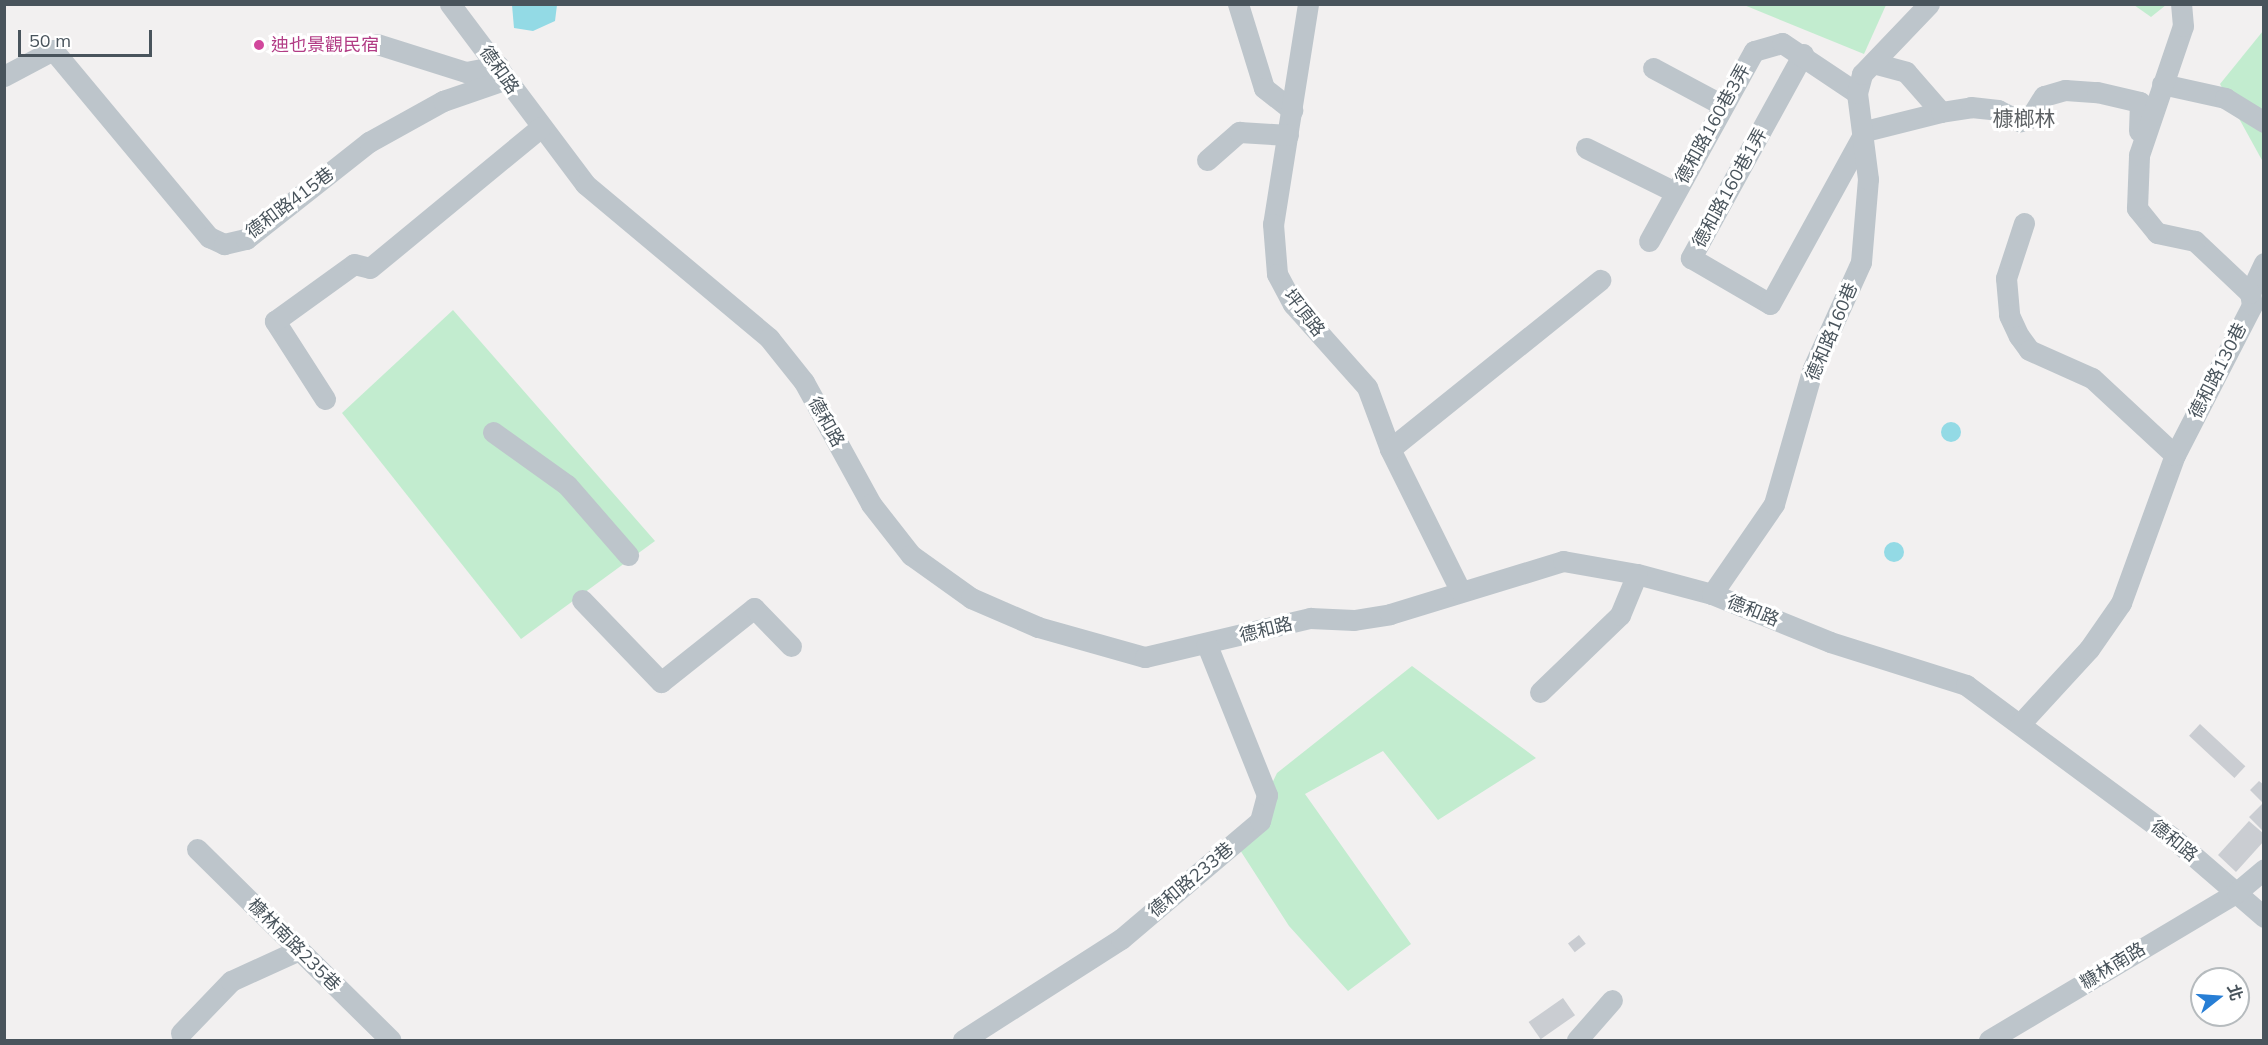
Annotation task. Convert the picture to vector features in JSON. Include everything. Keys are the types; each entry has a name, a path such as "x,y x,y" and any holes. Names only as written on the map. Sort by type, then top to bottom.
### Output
{"street":[{"name":"德和路","path":"450,4 585,184 769,338 804,382 872,504 911,555 971,598 1038,627 1144,657 1207,645 1310,618 1354,620 1390,614 1460,590 1563,561 1637,573 1712,594 1830,642 1966,685 2237,892 2264,917"},
{"path":"1238,4 1264,88 1292,110"},
{"name":"坪頂路","path":"1308,4 1273,224 1277,274 1293,304 1367,387 1390,449 1460,590"},
{"path":"1857,93 1862,74 1877,64 1929,4"},
{"path":"2139,155 2183,26 2181,4"},
{"name":"德和路160巷3弄","path":"1649,241 1722,105 1754,51 1782,43 1803,54 1857,93"},
{"path":"377,44 466,72 501,73"},
{"name":"德和路415巷","path":"4,76 52,50 208,237 224,244 246,239 369,142 443,101 501,73"},
{"name":"德和路160巷1弄","path":"1803,54 1691,258 1770,304 1865,131"},
{"path":"1877,64 1906,72 1941,112"},
{"path":"1653,68 1722,105"},
{"path":"2162,84 2225,98 2264,122"},
{"path":"1865,131 1971,107 1998,110 2020,121 2030,118 2044,96 2065,90 2140,102 2137,208 2157,233 2195,241 2257,290"},
{"name":"德和路160巷","path":"1712,594 1774,504 1813,368 1861,262 1868,180 1865,131 1857,93"},
{"path":"325,399 275,321 354,264 370,268 541,127"},
{"path":"1207,160 1239,132 1288,135"},
{"path":"1586,148 1675,192"},
{"path":"2024,223 2006,278 2009,315 2019,336 2029,351 2092,378 2175,455"},
{"name":"德和路130巷","path":"2020,724 2089,649 2121,603 2175,455 2252,305 2264,263"},
{"path":"1390,449 1600,280"},
{"path":"493,432 567,485 628,555"},
{"path":"1540,692 1620,615 1637,573"},
{"path":"582,600 661,682 754,608 791,646"},
{"name":"德和路233巷","path":"963,1041 1121,939 1260,821 1267,795 1207,645"},
{"name":"槺林南路235巷","path":"197,849 392,1041"},
{"name":"糠林南路","path":"1989,1041 2237,892 2264,869"},
{"path":"181,1033 231,981 299,950"},
{"path":"1577,1041 1612,1000"}],"green space":[{"path":"1886,4 1864,54 1744,5"},
{"path":"2134,5 2166,5 2151,17"},
{"path":"2263,31 2263,162 2220,84"},
{"path":"453,310 655,541 521,639 342,413"},
{"path":"1412,666 1536,758 1438,820 1383,751 1305,794 1411,944 1348,991 1289,926 1240,850 1277,773"}],"water":[{"path":"512,5 557,5 555,21 533,31 514,28"},
{"path":"1951,422 1958,425 1961,432 1958,439 1951,442 1944,439 1941,432 1944,425"},
{"path":"1894,542 1901,545 1904,552 1901,559 1894,562 1887,559 1884,552 1887,545"}],"building":[{"path":"2200,724 2245,766 2234,778 2189,736"},
{"path":"2259,781 2264,785 2264,832 2249,817 2263,803 2250,790"},
{"path":"2249,821 2264,834 2264,841 2236,872 2218,855"},
{"path":"1579,935 1586,944 1575,952 1568,944"},
{"path":"1563,998 1575,1015 1541,1039 1529,1022"}],"place":[{"name":"迪也景觀民宿","path":"259,45"}],"district":[{"name":"槺榔林","path":"2024,118"}]}
